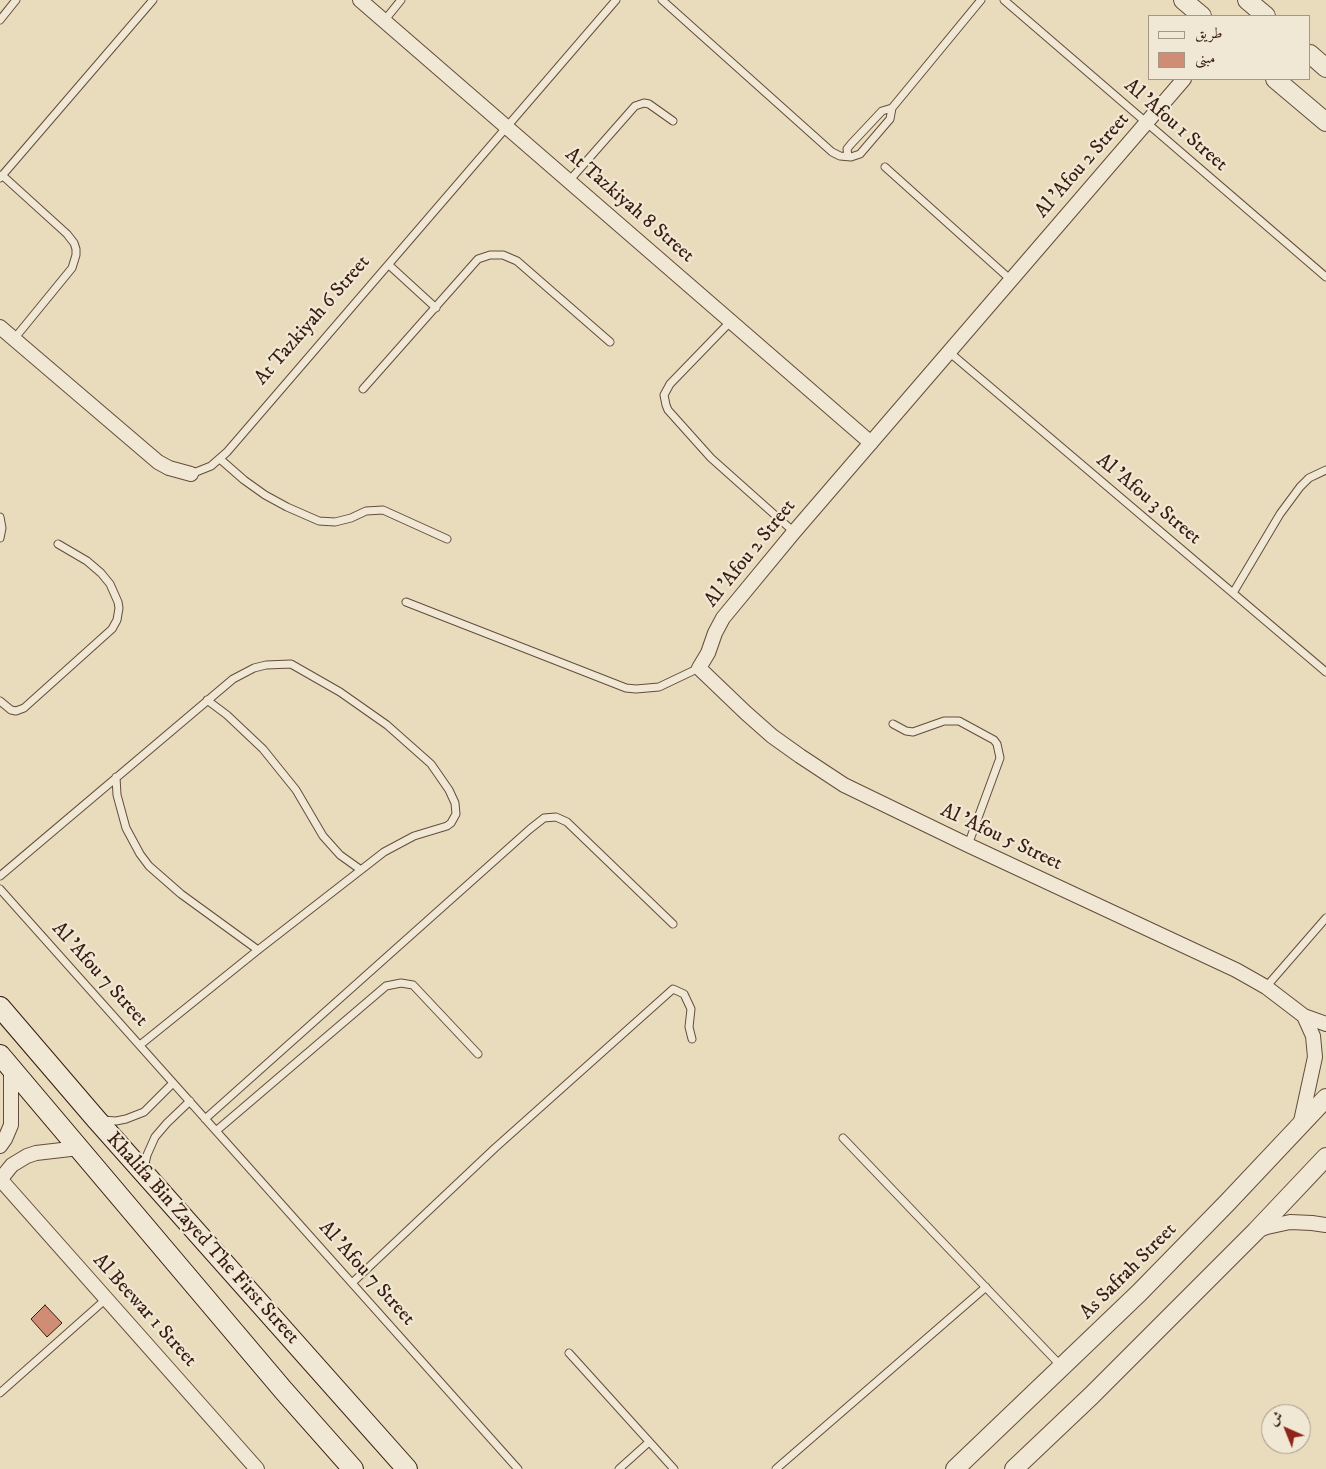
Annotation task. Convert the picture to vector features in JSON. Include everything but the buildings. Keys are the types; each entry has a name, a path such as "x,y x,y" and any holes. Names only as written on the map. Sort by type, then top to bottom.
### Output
{"main road":[{"name":"Khalifa Bin Zayed The First Street","path":"0,1007 96,1119 407,1469"},
{"name":"Khalifa Bin Zayed The First Street","path":"5,1061 284,1391 353,1469"}],"street":[{"name":"At Tazkiyah 8 Street","path":"360,0 871,443"},
{"path":"1247,0 1265,15"},
{"path":"1187,7 1200,15"},
{"path":"1311,55 1326,68"},
{"name":"Al 'Afou 2 Street","path":"699,668 708,653 723,618 794,532 1183,80"},
{"path":"1276,80 1326,122"},
{"name":"At Tazkiyah 6 Street","path":"0,327 158,462 169,468 192,474"},
{"name":"Al 'Afou 5 Street","path":"699,668 772,736 822,771 867,797 1214,960 1266,987 1304,1016 1326,1024"},
{"path":"1300,1126 1315,1057 1313,1036 1304,1016"},
{"path":"0,1146 11,1125 5,1061"},
{"name":"As Safrah Street","path":"955,1469 1139,1293 1326,1098"},
{"name":"Al Beewar 1 Street","path":"79,1148 36,1153 27,1156 12,1165 0,1180 257,1469"},
{"path":"1014,1469 1091,1396 1256,1231 1326,1157"},
{"path":"1256,1231 1290,1222 1326,1225"}],"lane":[{"path":"0,20 16,0"},
{"path":"14,339 72,268 76,249 74,243 66,234 1,176 154,0"},
{"path":"384,20 401,0"},
{"name":"At Tazkiyah 6 Street","path":"192,474 220,459 616,0"},
{"path":"662,0 832,152 840,156 854,157 860,154 890,119 892,108 981,0"},
{"name":"Al 'Afou 1 Street","path":"1004,0 1326,277"},
{"path":"569,181 635,106 644,103 649,104 673,121"},
{"path":"848,156 847,149 851,144 882,111 892,108"},
{"path":"885,167 1012,280"},
{"path":"363,389 478,260 490,255 503,255 517,261 610,342"},
{"path":"388,264 436,308"},
{"path":"731,321 670,384 664,395 666,405 668,410 711,458 794,532"},
{"name":"Al 'Afou 3 Street","path":"950,352 1326,672"},
{"path":"220,459 264,495 319,522 335,522 351,518 366,511 383,510 392,512 447,539"},
{"path":"1232,593 1280,514 1300,487 1309,478 1326,470"},
{"path":"0,517 2,528 0,538"},
{"path":"0,701 11,710 24,708 112,629 117,620 118,602 110,584 87,561 58,544"},
{"path":"406,602 626,688 659,687 699,668"},
{"path":"0,876 207,700 242,673 266,665 291,664 316,677 387,725 431,764 452,797 456,808 454,819 447,826 414,836 384,852 258,950 140,1046"},
{"path":"207,700 246,731 263,749 296,790 323,836 340,855 361,870"},
{"path":"893,724 913,732 944,721 959,721 994,740 997,744 1000,758 968,845"},
{"path":"116,777 117,795 126,828 149,866 181,894 258,950"},
{"path":"205,1119 544,818 556,817 567,822 673,924"},
{"name":"Al 'Afou 7 Street","path":"0,889 518,1469"},
{"path":"1266,987 1326,918"},
{"path":"216,1131 386,986 401,983 413,985 478,1054"},
{"path":"352,1283 495,1148 674,989 684,994 691,1009 690,1027 692,1039"},
{"path":"96,1119 116,1121 135,1116 152,1106 173,1083"},
{"path":"144,1173 147,1155 155,1138 167,1123 190,1102"},
{"path":"843,1138 1063,1367"},
{"path":"776,1469 986,1287"},
{"path":"0,1394 106,1299"},
{"path":"569,1353 674,1469"},
{"path":"619,1469 650,1442"}]}
